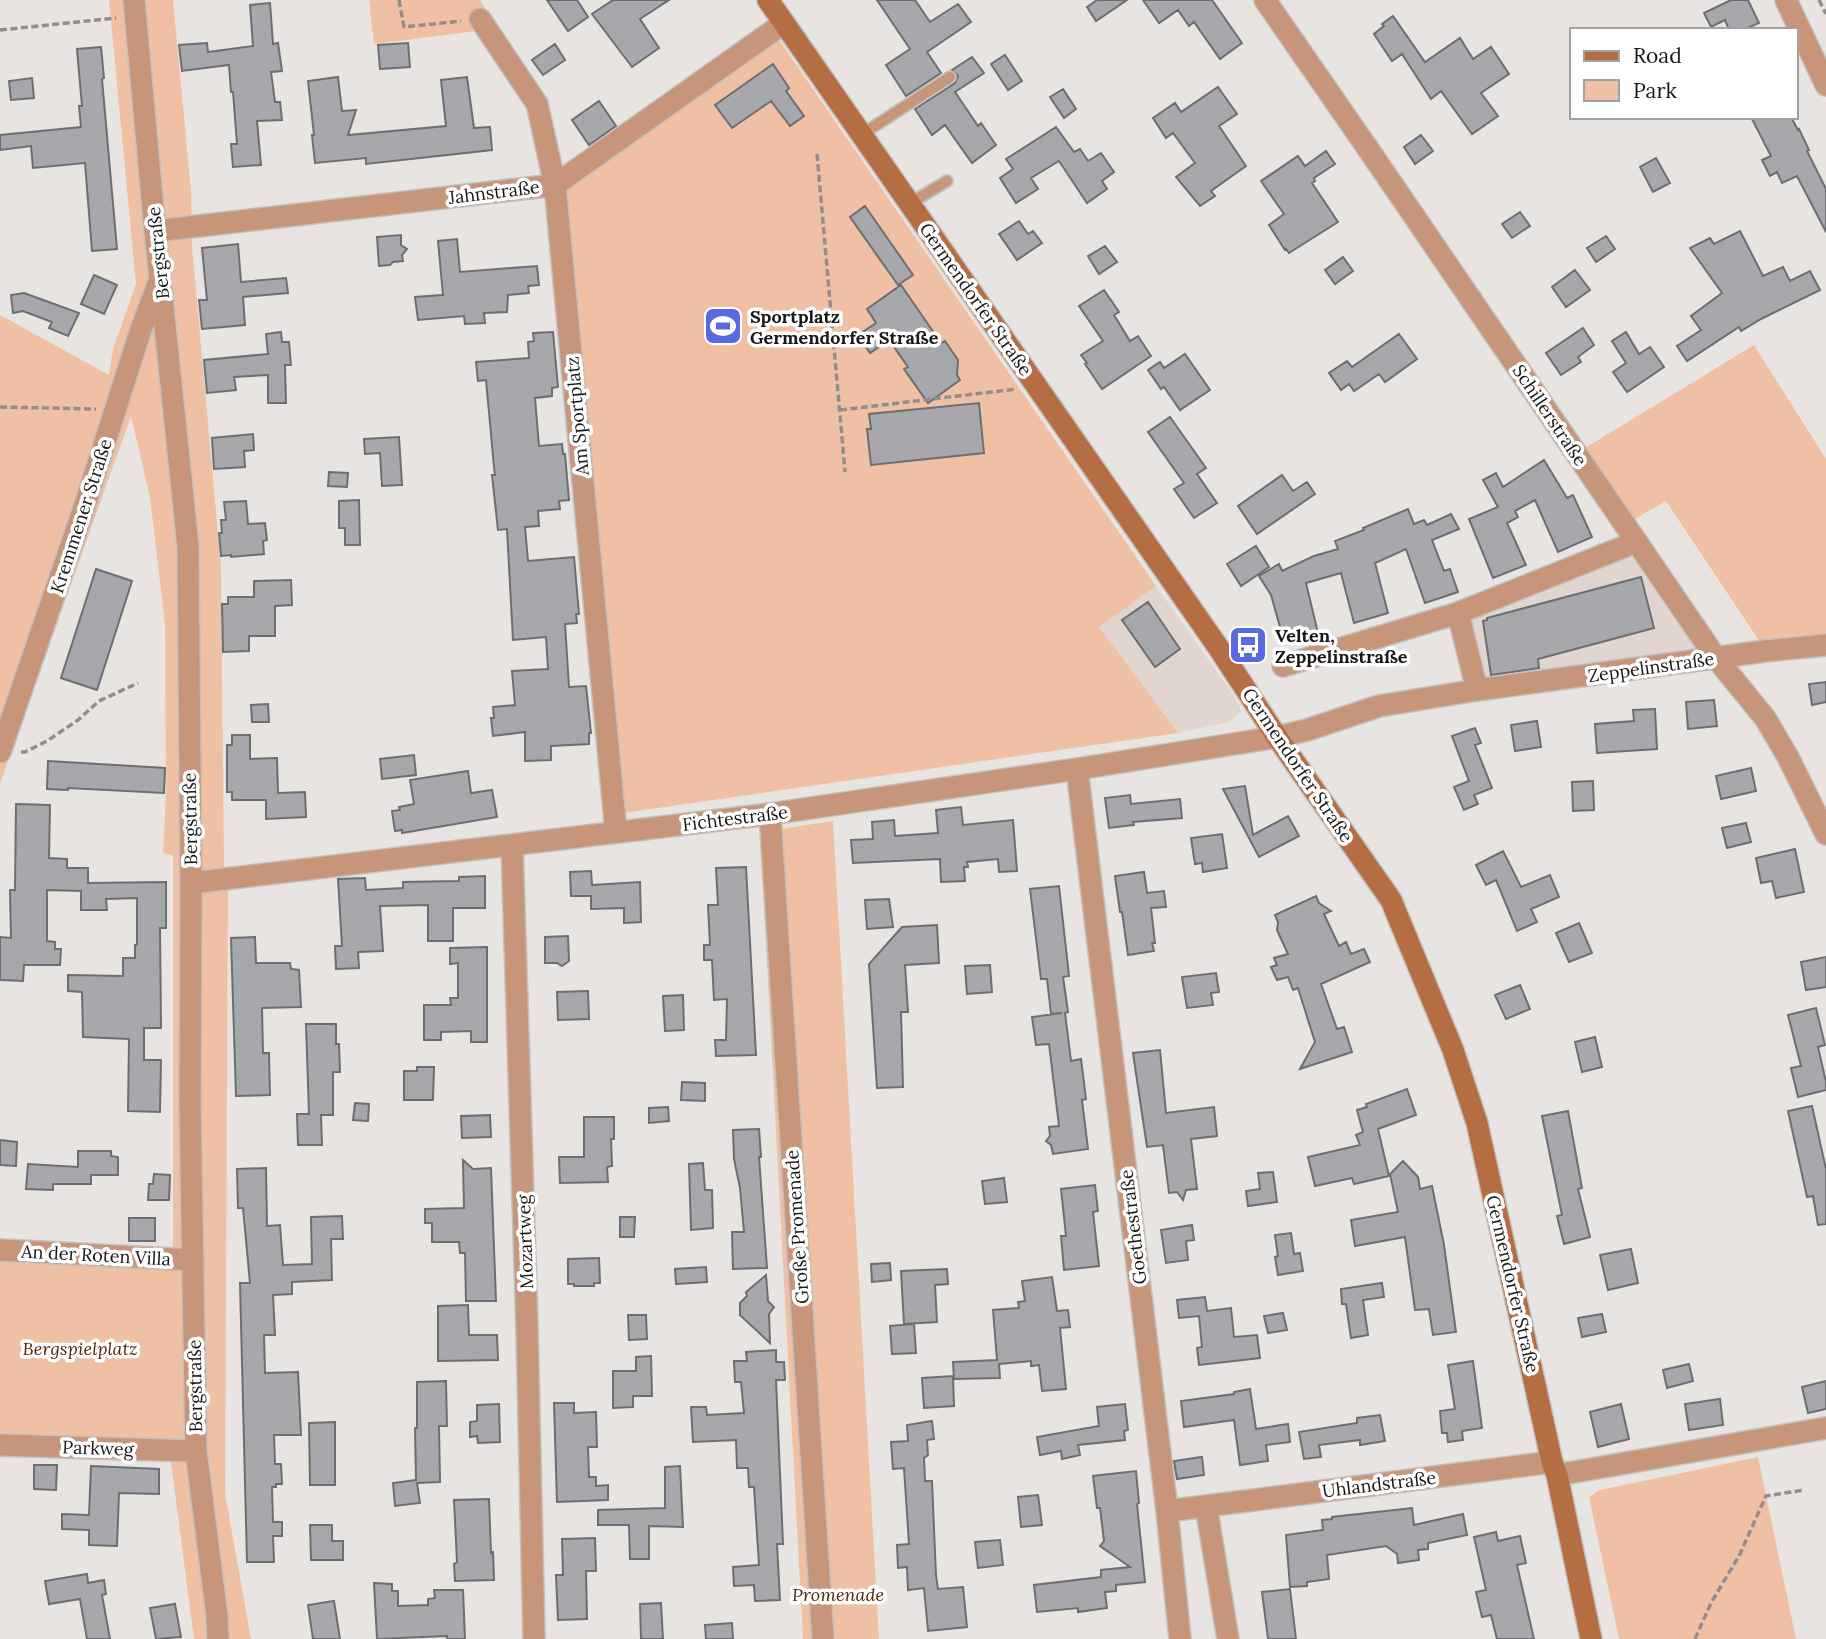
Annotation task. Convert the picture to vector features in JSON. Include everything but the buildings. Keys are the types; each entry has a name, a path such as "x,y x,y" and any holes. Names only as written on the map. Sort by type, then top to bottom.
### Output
{"main road":[{"name":"Germendorfer Straße","path":"768,0 1391,900 1453,1050 1477,1123 1591,1639"}],"street":[{"name":"Schillerstraße","path":"1265,0 1716,658 1765,718 1788,757 1826,834"},
{"path":"1786,0 1826,85"},
{"name":"Bergstraße","path":"135,8 188,546 190,1105 196,1451 218,1639"},
{"name":"Am Sportplatz","path":"480,19 537,104 555,184 616,832"},
{"name":"Jahnstraße","path":"155,231 555,184 784,23"},
{"name":"Kremmener Straße","path":"1,750 160,279"},
{"path":"1283,666 1458,614 1636,542"},
{"path":"1458,614 1477,690"},
{"name":"Zeppelinstraße","path":"1278,737 1379,706 1477,690 1826,645"},
{"name":"Fichtestraße","path":"191,883 770,814 1278,737"},
{"name":"Goethestraße","path":"1077,769 1167,1511"},
{"name":"Große Promenade","path":"770,814 823,1639"},
{"name":"Mozartweg","path":"512,845 534,1639"},
{"name":"An der Roten Villa","path":"0,1250 193,1260"},
{"name":"Uhlandstraße","path":"1206,1506 1555,1469 1826,1427"},
{"name":"Parkweg","path":"0,1445 196,1451"},
{"path":"1180,1639 1167,1511 1206,1506 1225,1639"}],"lane":[{"path":"861,135 950,77"},
{"path":"909,204 947,181"}],"path":[{"path":"399,0 404,27 480,19"},
{"path":"1819,0 1826,14"},
{"path":"0,30 135,8"},
{"path":"817,154 845,472"},
{"path":"839,410 1036,386"},
{"path":"0,407 115,410"},
{"path":"1,750 25,752 78,720 99,701 138,683"},
{"path":"1695,1639 1711,1603 1739,1556 1766,1496 1804,1490"}],"shaded area":[{"path":"1648,542 1720,651 1466,683 1453,621"},
{"path":"1156,586 1242,711 1229,722 1178,733 1098,627"}],"green space":[{"name":"Bergspielplatz","path":"109,0 173,0 191,191 192,246 221,567 224,867 228,888 225,1493 251,1639 194,1639 168,1439 0,1433 0,1260 173,1269 173,855 163,853 166,793 165,625 150,497 131,416 0,784 0,315 109,375 113,349 136,284"},
{"path":"369,0 480,0 547,111 553,142 563,169 543,179 536,117 477,31 374,44"},
{"path":"777,37 1156,586 1099,627 1178,733 623,813 564,188"},
{"path":"1754,345 1826,459 1826,637 1762,645 1666,501 1633,520 1585,448"},
{"name":"Promenade","path":"833,821 879,1639 803,1639 760,832"},
{"path":"1758,1457 1796,1639 1619,1639 1589,1497 1600,1490"}],"place":[{"name":"Sportplatz Germendorfer Straße","path":"723,326"},
{"name":"Velten, Zeppelinstraße","path":"1248,645"}]}
